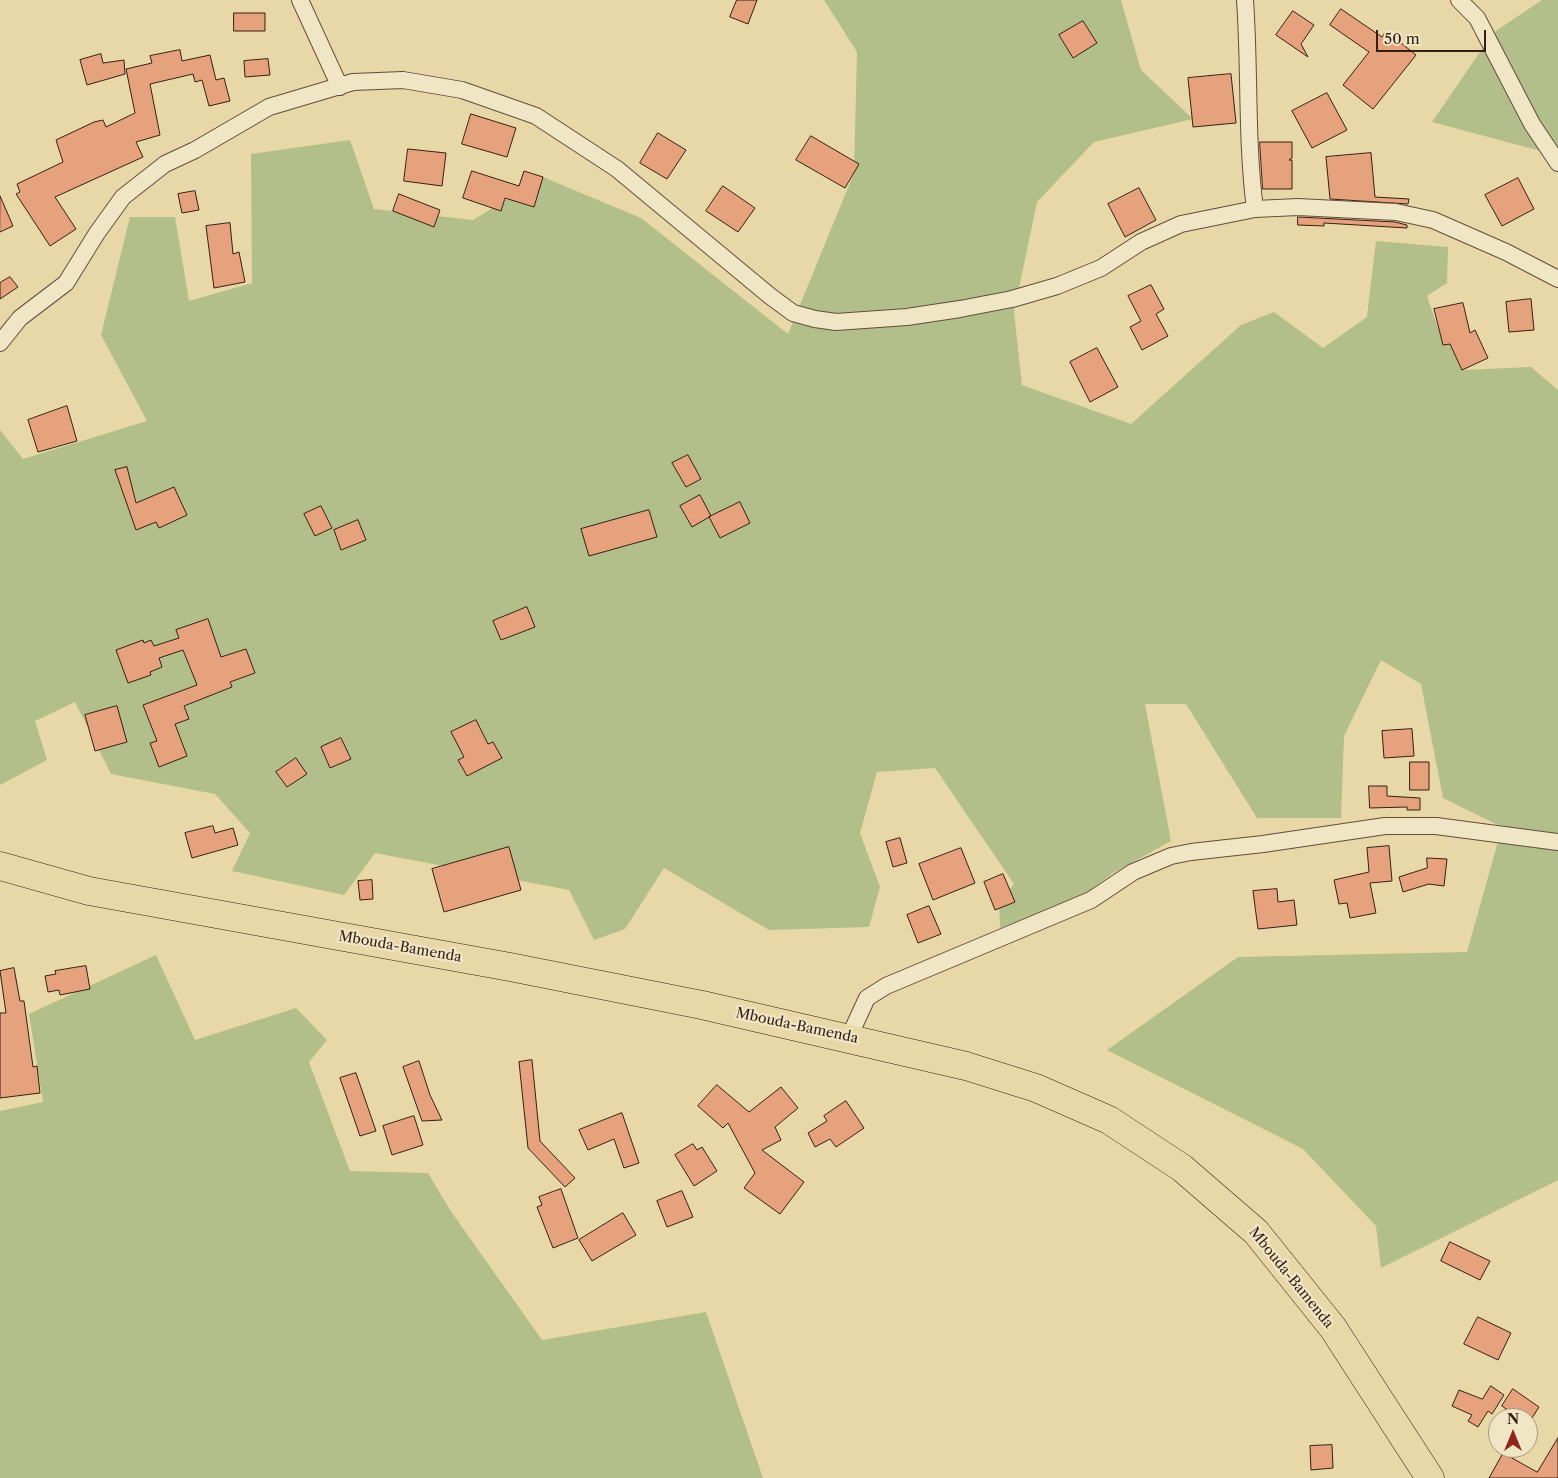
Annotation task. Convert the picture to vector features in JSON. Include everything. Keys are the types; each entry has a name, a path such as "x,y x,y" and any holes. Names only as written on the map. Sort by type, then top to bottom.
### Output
{"highway":[{"name":"Mbouda-Bamenda","path":"0,866 89,891 510,967 850,1038 966,1066 1036,1088 1109,1120 1182,1168 1256,1232 1332,1328 1430,1478"}],"street":[{"path":"300,0 340,87"},
{"path":"1245,0 1251,175 1255,210"},
{"path":"1459,0 1478,18 1532,124 1558,163"},
{"path":"0,343 20,318 66,283 97,233 123,197 165,164 195,150 269,107 352,82 403,80 462,90 536,116 617,170 793,313 815,319 855,321 907,317 1012,299 1057,286 1101,268 1142,242 1181,224 1255,210 1298,207 1396,212 1433,220 1506,252 1558,279"},
{"path":"850,1038 867,998 886,986 1091,900 1132,872 1171,856 1215,848 1263,844 1385,826 1436,826 1558,842"}],"green space":[{"path":"824,0 1121,0 1141,70 1193,119 1094,142 1037,202 1014,312 1022,385 1131,424 1241,325 1274,312 1323,348 1367,317 1376,241 1448,247 1447,283 1427,296 1440,334 1457,331 1463,370 1531,367 1558,390 1558,1180 1381,1268 1376,1226 1303,1149 1107,1050 1238,957 1467,952 1502,827 1443,798 1421,684 1381,660 1344,736 1341,818 1257,818 1186,704 1145,704 1171,841 1113,873 1078,899 1000,928 999,902 1014,884 935,768 877,772 860,833 880,887 869,927 769,930 664,868 625,929 594,940 569,890 375,853 344,895 232,871 250,833 215,794 111,774 75,702 35,721 47,760 0,785 0,430 23,459 147,421 101,335 130,217 175,217 189,301 252,283 251,154 350,140 374,209 473,220 543,177 641,218 788,334 854,173 857,52"},
{"path":"1542,0 1558,0 1558,154 1432,122 1493,33"},
{"path":"156,955 195,1040 296,1008 327,1040 309,1062 350,1171 428,1173 450,1210 542,1340 706,1312 763,1478 0,1478 0,1111 43,1102 29,1014"}],"building":[{"path":"737,0 757,0 748,24 730,17"},
{"path":"1341,9 1382,37 1386,31 1416,55 1373,109 1343,85 1369,52 1330,25"},
{"path":"1293,11 1314,25 1301,44 1308,57 1276,35"},
{"path":"234,13 265,13 265,31 234,31"},
{"path":"1083,21 1097,43 1073,58 1059,35"},
{"path":"180,50 182,61 210,55 216,80 224,78 230,101 209,106 202,80 195,82 193,74 150,84 160,135 136,142 143,157 55,197 76,229 50,246 16,194 20,192 17,184 63,162 56,140 94,122 103,120 106,127 135,113 126,69 152,63 150,56"},
{"path":"101,54 103,63 124,60 125,74 87,85 80,60"},
{"path":"268,59 270,75 245,77 244,61"},
{"path":"1231,74 1236,123 1193,127 1188,78"},
{"path":"1327,93 1347,130 1312,148 1292,111"},
{"path":"471,114 516,128 507,157 462,144"},
{"path":"658,133 686,150 667,179 640,163"},
{"path":"811,136 859,164 845,188 796,160"},
{"path":"1260,142 1292,142 1292,158 1289,160 1292,160 1292,189 1263,189"},
{"path":"408,149 446,153 442,186 404,181"},
{"path":"1371,153 1375,197 1409,199 1408,204 1330,199 1326,157"},
{"path":"472,171 519,186 524,171 543,177 534,207 505,198 501,211 463,198"},
{"path":"1518,178 1534,209 1502,226 1485,195"},
{"path":"723,186 755,208 738,232 706,211"},
{"path":"1139,188 1156,220 1125,237 1108,204"},
{"path":"195,191 199,210 182,213 178,194"},
{"path":"399,194 440,210 434,227 393,211"},
{"path":"0,196 13,226 0,232"},
{"path":"1298,217 1395,222 1407,225 1407,228 1324,223 1324,226 1298,225"},
{"path":"230,223 233,254 239,252 245,282 214,288 206,226"},
{"path":"10,277 18,287 0,299 0,283"},
{"path":"1151,285 1164,309 1156,314 1168,336 1142,350 1130,327 1141,321 1128,296"},
{"path":"1531,299 1534,330 1509,332 1506,302"},
{"path":"1463,303 1470,333 1475,330 1488,358 1462,370 1450,344 1443,345 1434,309"},
{"path":"1097,348 1118,387 1090,402 1070,362"},
{"path":"67,406 77,441 38,452 28,420"},
{"path":"688,455 701,479 686,487 672,463"},
{"path":"127,467 136,503 174,487 187,515 159,528 156,522 136,530 115,470"},
{"path":"700,495 711,516 692,527 680,506"},
{"path":"740,502 750,523 720,538 709,517"},
{"path":"321,506 332,528 315,536 304,514"},
{"path":"649,510 657,537 589,556 581,529"},
{"path":"358,520 366,540 341,550 334,530"},
{"path":"527,607 535,627 501,640 493,621"},
{"path":"208,619 221,657 246,649 255,673 230,682 232,687 184,706 189,719 175,724 187,756 159,767 150,743 157,741 143,705 197,685 183,650 159,658 162,667 150,672 151,675 128,683 116,650 143,640 144,643 151,640 154,646 179,638 176,630"},
{"path":"117,706 127,742 95,751 85,715"},
{"path":"476,720 488,744 493,742 502,758 467,776 458,760 464,757 451,732"},
{"path":"1412,729 1414,756 1384,758 1382,731"},
{"path":"341,738 351,759 330,768 321,747"},
{"path":"296,758 307,774 287,787 276,772"},
{"path":"1410,762 1429,762 1429,790 1410,790"},
{"path":"1369,786 1387,786 1387,796 1420,798 1420,810 1407,810 1407,807 1370,808"},
{"path":"213,826 215,833 233,828 238,845 192,858 185,833"},
{"path":"900,838 907,863 893,867 886,842"},
{"path":"1389,846 1392,881 1370,883 1376,913 1350,918 1347,903 1339,904 1334,880 1369,872 1367,848"},
{"path":"509,847 521,890 444,912 432,869"},
{"path":"961,848 975,883 933,900 919,864"},
{"path":"1427,858 1447,859 1444,886 1429,884 1403,892 1399,877 1427,868"},
{"path":"1003,874 1015,902 995,910 984,882"},
{"path":"372,880 373,899 360,900 358,881"},
{"path":"1277,889 1278,902 1294,900 1297,925 1258,929 1253,891"},
{"path":"929,906 941,934 918,943 907,915"},
{"path":"86,966 90,989 60,995 59,990 48,992 45,976 56,974 55,971"},
{"path":"14,968 20,1001 24,1001 33,1067 37,1066 40,1093 0,1098 0,1013 6,1013 0,971"},
{"path":"532,1060 540,1141 575,1178 565,1187 528,1148 519,1062"},
{"path":"419,1061 430,1095 442,1120 422,1121 403,1067"},
{"path":"356,1073 376,1131 360,1136 340,1078"},
{"path":"717,1085 749,1112 781,1087 798,1108 775,1127 781,1140 762,1150 804,1182 780,1214 744,1188 755,1173 728,1123 723,1128 698,1106"},
{"path":"846,1101 864,1128 836,1147 830,1139 815,1147 808,1133 827,1121 824,1116"},
{"path":"622,1113 639,1163 624,1168 614,1139 588,1150 579,1130"},
{"path":"414,1116 423,1145 392,1155 383,1126"},
{"path":"693,1144 697,1150 702,1147 717,1171 694,1186 675,1155"},
{"path":"561,1189 578,1238 553,1248 537,1207 542,1205 539,1197"},
{"path":"682,1191 693,1217 667,1227 657,1201"},
{"path":"623,1213 636,1235 592,1261 579,1240"},
{"path":"1450,1242 1490,1261 1480,1280 1441,1261"},
{"path":"1478,1317 1511,1333 1498,1360 1464,1344"},
{"path":"1491,1386 1504,1395 1496,1408 1488,1408 1478,1427 1468,1421 1472,1415 1452,1406 1459,1390 1482,1399"},
{"path":"1513,1389 1539,1407 1538,1409 1505,1408 1502,1406"},
{"path":"1558,1438 1558,1478 1489,1478 1500,1458 1512,1458 1537,1472"},
{"path":"1332,1445 1333,1468 1311,1470 1310,1446"}]}
